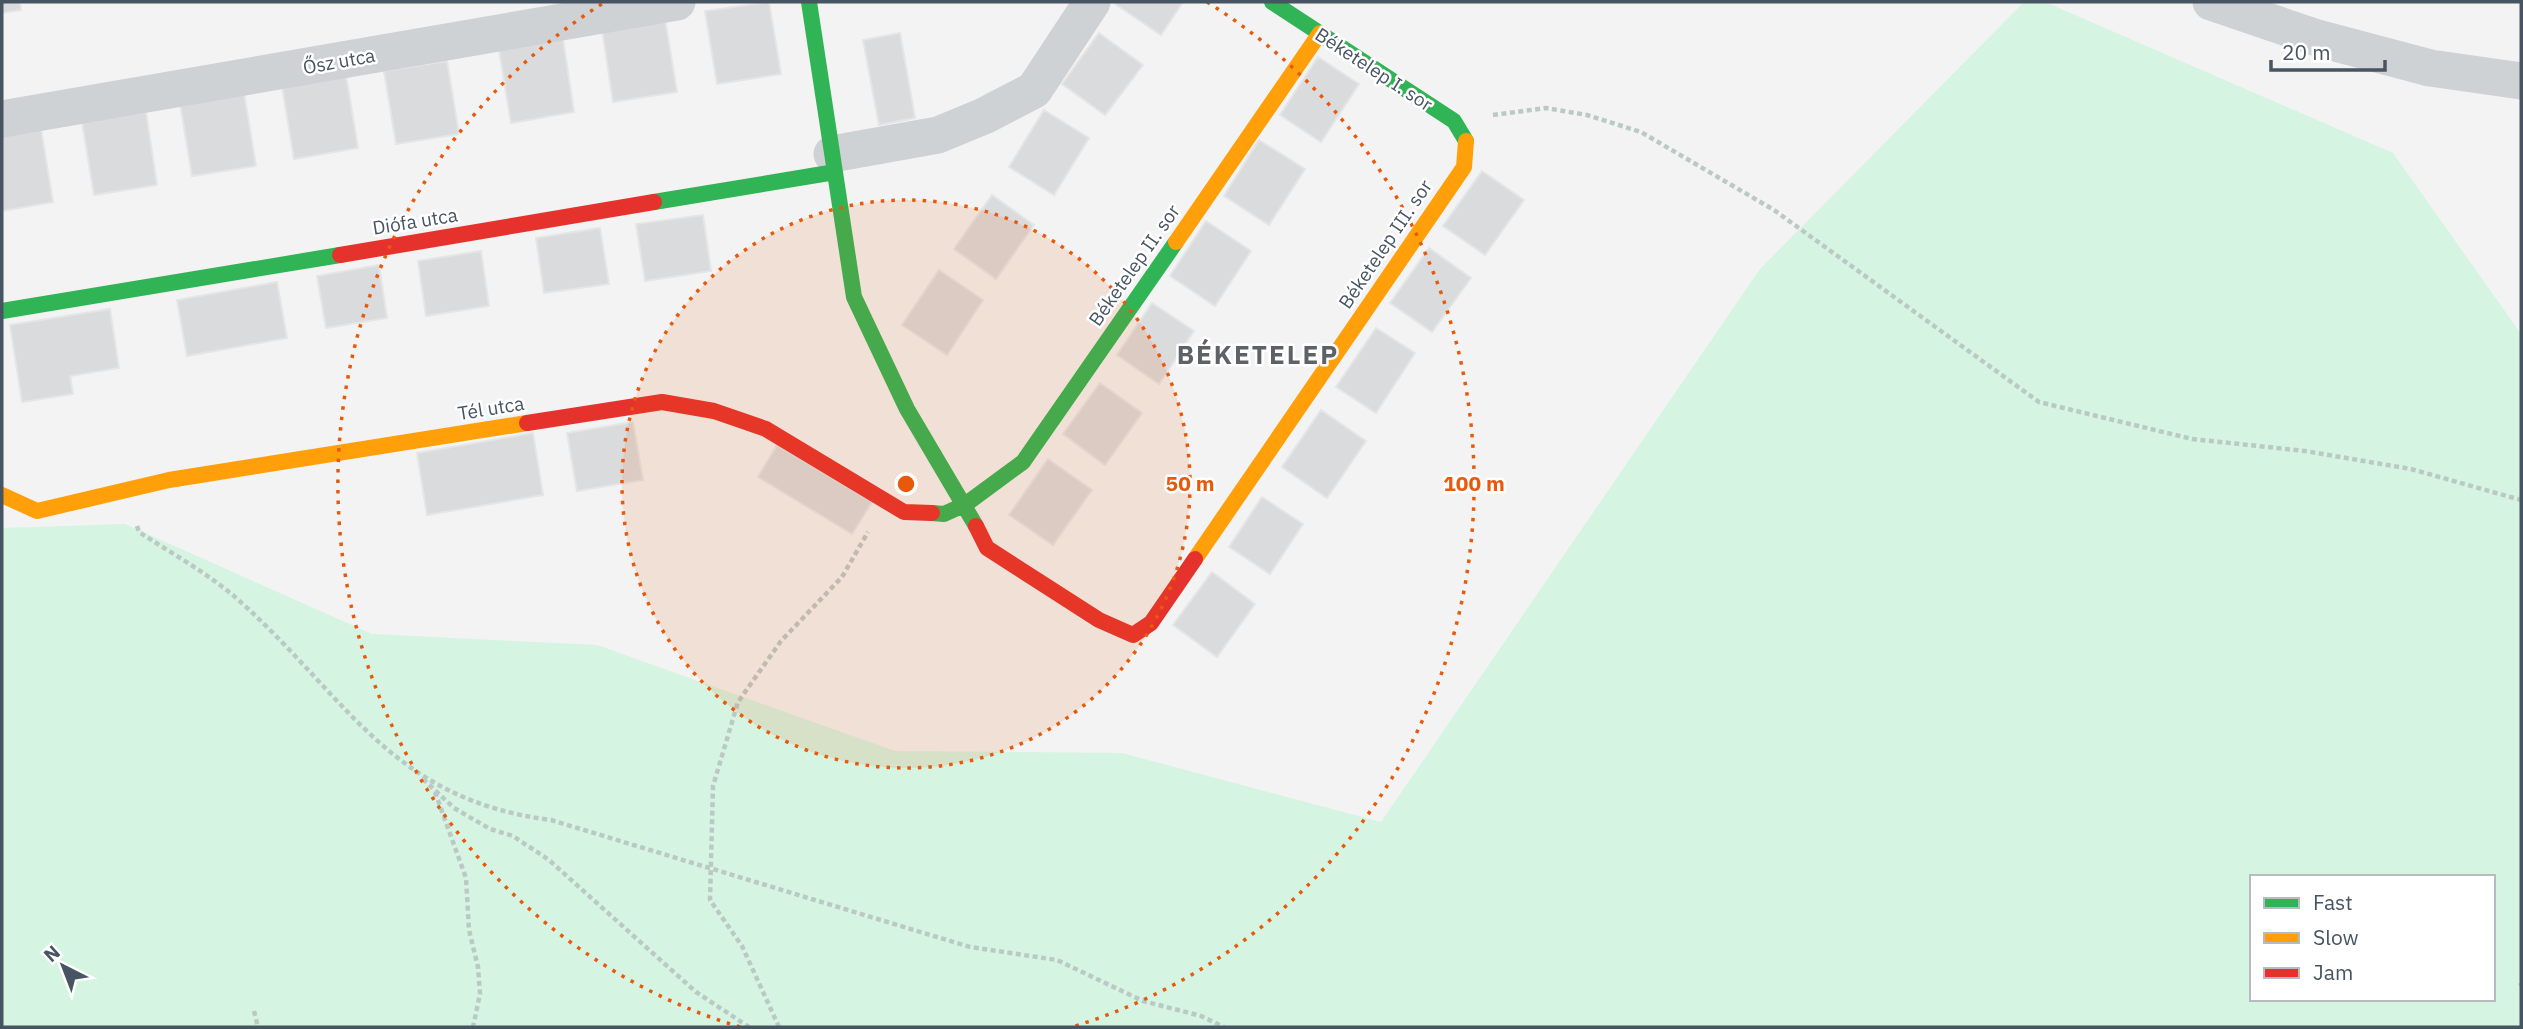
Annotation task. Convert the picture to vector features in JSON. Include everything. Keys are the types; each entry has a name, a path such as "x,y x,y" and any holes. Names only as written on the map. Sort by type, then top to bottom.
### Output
{"street":[{"name":"Ősz utca","path":"2,119 677,2"},
{"path":"809,2 854,297 906,409 967,504"},
{"path":"834,163 938,135 984,116 1034,90 1092,2"},
{"name":"Béketelep I. sor","path":"1272,2 1454,121 1468,144"},
{"path":"2211,2 2317,38 2430,68 2521,81"},
{"name":"Béketelep II. sor","path":"967,504 1023,462 1320,33"},
{"name":"Béketelep III. sor","path":"967,504 987,548 1099,620 1133,635 1151,623 1464,167 1468,144"},
{"name":"Diófa utca","path":"2,311 834,163"},
{"name":"Tél utca","path":"2,495 37,511 169,480 662,402 714,411 766,429 904,512 944,514 967,504"}],"path":[{"path":"1454,121 1546,108 1587,115 1640,132 1774,210 2039,402 2192,439 2305,451 2412,469 2521,500"},
{"path":"138,488 134,510 139,532 209,577 244,604 359,726 454,808 490,829 513,836 549,860 696,992 748,1027"},
{"path":"779,1027 742,946 713,909 710,900 713,786 738,702 781,641 842,577 885,501"},
{"path":"419,776 491,809 551,820 712,871 970,947 1057,960 1143,1001 1201,1016 1224,1027"},
{"path":"435,791 466,878 469,930 478,967 480,993 473,1027"},
{"path":"254,1011 258,1027"}],"green space":[{"path":"2024,2 2045,2 2393,153 2521,334 2521,1027 2,1027 2,528 125,524 372,634 597,645 895,751 1122,753 1381,822 1760,269"}],"building":[{"path":"2,2 20,2 21,10 2,13"},
{"path":"769,2 781,74 717,84 705,11"},
{"path":"1183,2 1161,35 1115,4"},
{"path":"665,19 677,92 613,102 602,29"},
{"path":"900,33 915,118 879,125 863,40"},
{"path":"1099,33 1143,65 1105,115 1062,84"},
{"path":"563,39 574,112 511,123 499,50"},
{"path":"1318,57 1359,84 1321,142 1280,115"},
{"path":"447,61 459,134 396,144 384,71"},
{"path":"346,75 358,148 294,159 282,86"},
{"path":"244,93 256,166 192,176 180,103"},
{"path":"1044,110 1089,138 1054,195 1009,167"},
{"path":"146,112 157,185 94,195 82,122"},
{"path":"41,129 53,202 2,211 2,135"},
{"path":"1259,140 1305,169 1269,225 1224,196"},
{"path":"1482,171 1524,200 1485,255 1443,226"},
{"path":"992,195 1034,225 996,279 954,249"},
{"path":"703,215 711,271 645,281 636,224"},
{"path":"1206,221 1251,251 1215,306 1170,276"},
{"path":"600,228 609,284 544,293 536,238"},
{"path":"1429,248 1471,278 1432,332 1390,303"},
{"path":"481,251 489,306 426,316 418,261"},
{"path":"379,265 387,318 326,328 317,276"},
{"path":"939,270 983,300 947,355 902,325"},
{"path":"277,282 287,338 187,356 177,300"},
{"path":"1152,303 1194,331 1159,384 1117,355"},
{"path":"110,309 119,368 70,376 73,394 22,402 10,325"},
{"path":"1376,328 1415,353 1376,413 1336,387"},
{"path":"1100,383 1142,413 1105,465 1063,434"},
{"path":"1321,410 1366,441 1327,498 1282,467"},
{"path":"633,422 643,480 577,491 567,433"},
{"path":"533,433 543,495 427,515 417,453"},
{"path":"777,445 872,502 852,534 758,477"},
{"path":"1048,459 1092,490 1053,545 1009,515"},
{"path":"1262,497 1303,524 1270,574 1229,547"},
{"path":"1212,572 1255,604 1217,657 1173,625"}],"traffic: fast":[{"path":"809,2 854,297 907,409 976,526"},
{"path":"1272,2 1454,121 1466,141"},
{"path":"654,202 835,172"},
{"path":"932,513 944,514 966,504 1023,462 1176,242"},
{"path":"2,311 340,255"}],"traffic: slow":[{"path":"1176,242 1320,33"},
{"path":"1195,559 1464,167 1466,141"},
{"path":"2,495 37,511 169,480 527,423"}],"traffic: jam":[{"path":"340,255 654,202"},
{"path":"527,423 662,402 714,411 766,429 904,512 932,513"},
{"path":"976,526 987,548 1099,620 1133,635 1151,623 1195,559"}],"district":[{"name":"BÉKETELEP","path":"1258,354"}]}
